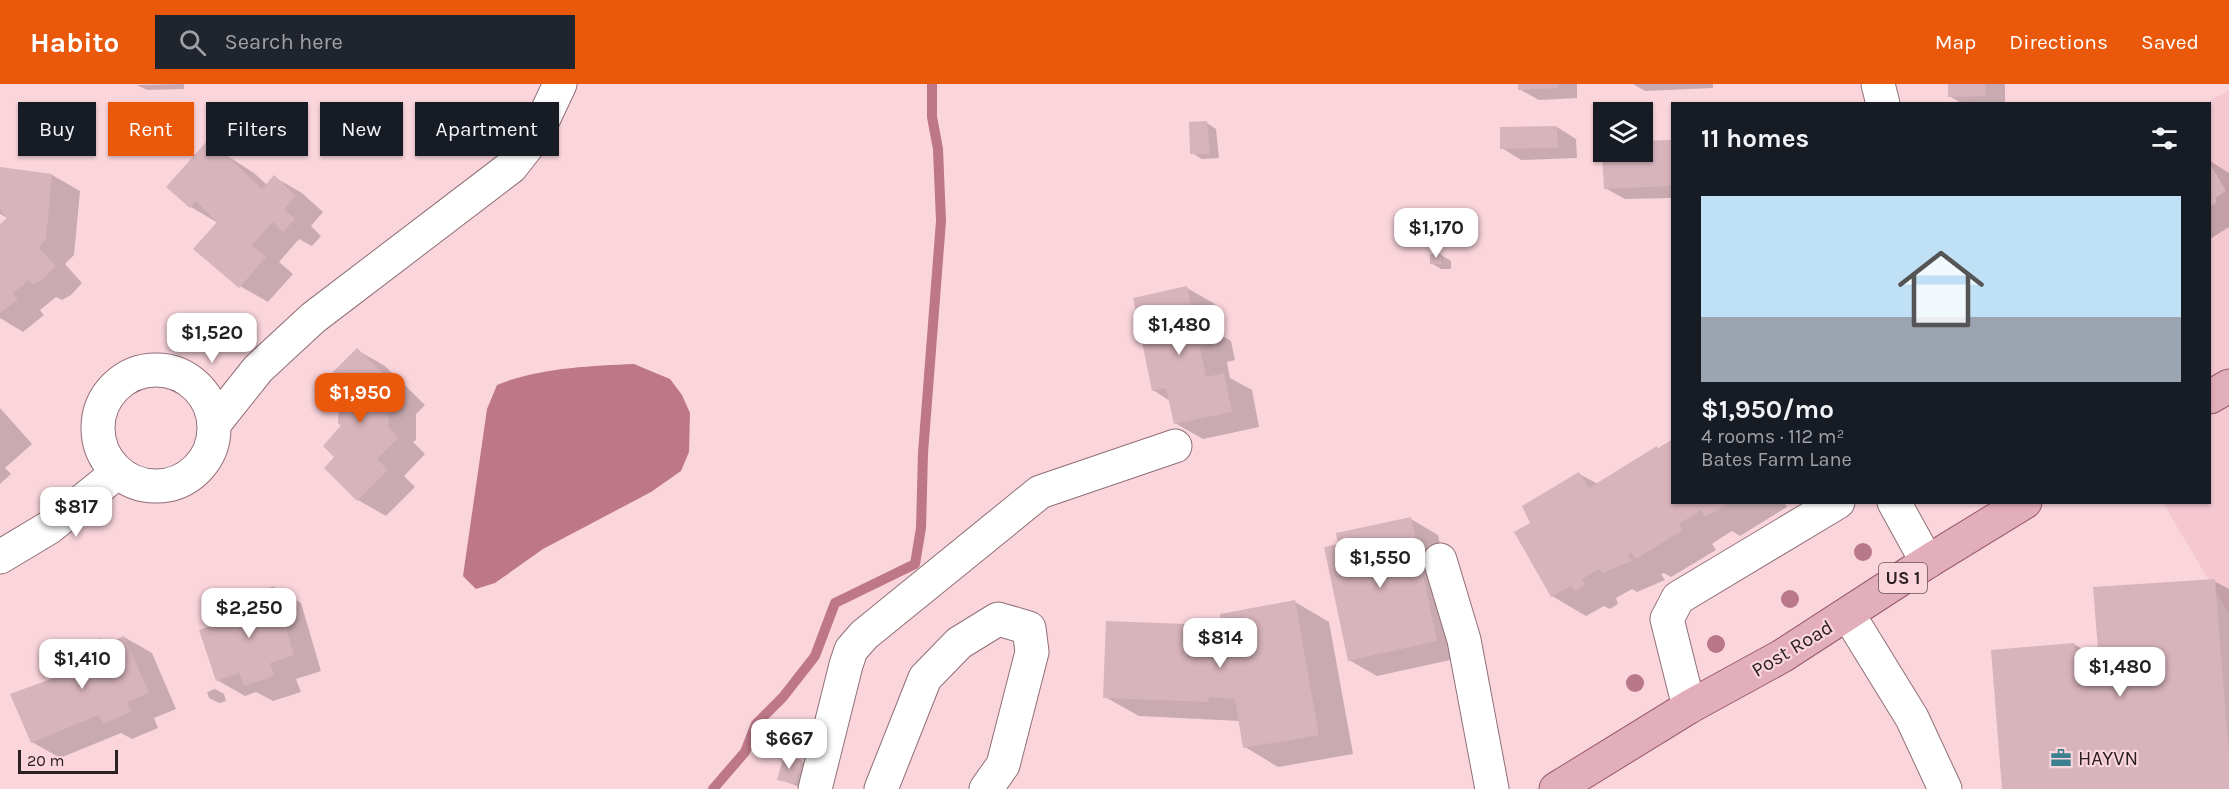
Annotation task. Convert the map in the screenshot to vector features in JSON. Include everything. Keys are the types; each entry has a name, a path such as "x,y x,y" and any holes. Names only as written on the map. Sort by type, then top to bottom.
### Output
{"main road":[{"path":"2211,396 2229,386"},
{"name":"Post Road","path":"1556,789 1689,707 1782,656 2009,507"}],"street":[{"path":"215,423 258,369 313,318 511,167 536,135 560,84"},
{"path":"1878,84 1882,102"},
{"path":"152,369 175,372 195,384 209,401 215,423 212,446 201,466 182,480 161,486 138,483 118,472 104,454 98,432 101,409 112,389 130,375 152,369"},
{"path":"814,789 846,665 851,650 864,635 1040,492 1175,446"},
{"path":"0,557 50,526 118,472"},
{"path":"1689,707 1667,619 1678,598 1835,504"},
{"path":"1895,504 1927,562"},
{"path":"1440,560 1464,640 1492,789"},
{"path":"1848,614 1912,718 1945,789"},
{"path":"881,789 925,678 959,643 998,619 1029,628 1032,652 1003,765 986,789"}],"shaded area":[{"path":"2229,90 2229,614 2164,504 2211,504 2211,102 2208,102"},
{"path":"634,364 670,379 682,395 690,413 689,452 681,471 651,492 543,549 495,583 476,589 463,576 487,409 497,385 546,371"}],"building":[{"path":"1518,84 1558,84 1558,88 1518,90"},
{"path":"1948,84 1985,84 1986,96 1948,97"},
{"path":"1207,121 1210,154 1190,154 1189,122"},
{"path":"1557,126 1558,148 1500,149 1500,127"},
{"path":"1671,140 1671,186 1604,189 1603,162 1653,162 1653,141"},
{"path":"206,142 206,156 227,156 262,189 274,175 296,196 284,209 295,219 283,232 273,222 252,245 266,257 239,288 193,249 217,222 196,201 190,208 166,187"},
{"path":"2211,166 2226,191 2215,198 2217,202 2211,206"},
{"path":"0,167 52,174 46,239 39,248 56,266 43,279 33,285 29,280 13,293 18,299 0,313 0,224 7,218 0,210"},
{"path":"1430,254 1441,254 1441,264 1430,264"},
{"path":"1187,286 1195,325 1203,323 1208,345 1200,347 1206,377 1224,373 1232,412 1174,424 1166,388 1152,391 1133,298"},
{"path":"357,348 398,388 388,397 389,424 387,425 398,438 377,459 388,470 357,501 324,468 334,457 323,446 341,425 338,424 339,399 323,382"},
{"path":"1671,441 1671,504 1727,504 1705,517 1701,510 1679,524 1683,530 1636,559 1632,553 1628,555 1632,561 1602,573 1600,569 1582,579 1585,585 1575,591 1571,586 1551,597 1514,532 1530,523 1522,506 1579,472 1589,488 1657,446 1658,449"},
{"path":"1411,517 1437,641 1348,661 1324,547 1338,544 1336,533"},
{"path":"2215,579 2229,756 2229,789 2002,789 1991,650 2074,643 2075,651 2098,649 2093,587"},
{"path":"274,586 294,655 270,663 274,676 244,686 239,673 216,681 199,630 225,621 223,614 247,606 243,596"},
{"path":"1295,600 1319,735 1243,748 1235,699 1209,697 1208,702 1103,698 1106,621 1212,625 1211,628 1221,626 1220,614"},
{"path":"124,636 149,693 127,702 131,712 103,724 99,715 31,743 10,694 59,676 55,666 76,657 72,650 100,638 103,645"},
{"path":"784,755 802,760 795,784 777,780"}],"waterway":[{"path":"713,789 745,752 756,724 783,697 815,656 835,603 915,564 921,528 923,453 941,221 938,149 932,117 932,84"}],"place":[{"name":"HAYVN","path":"2061,758"}]}
